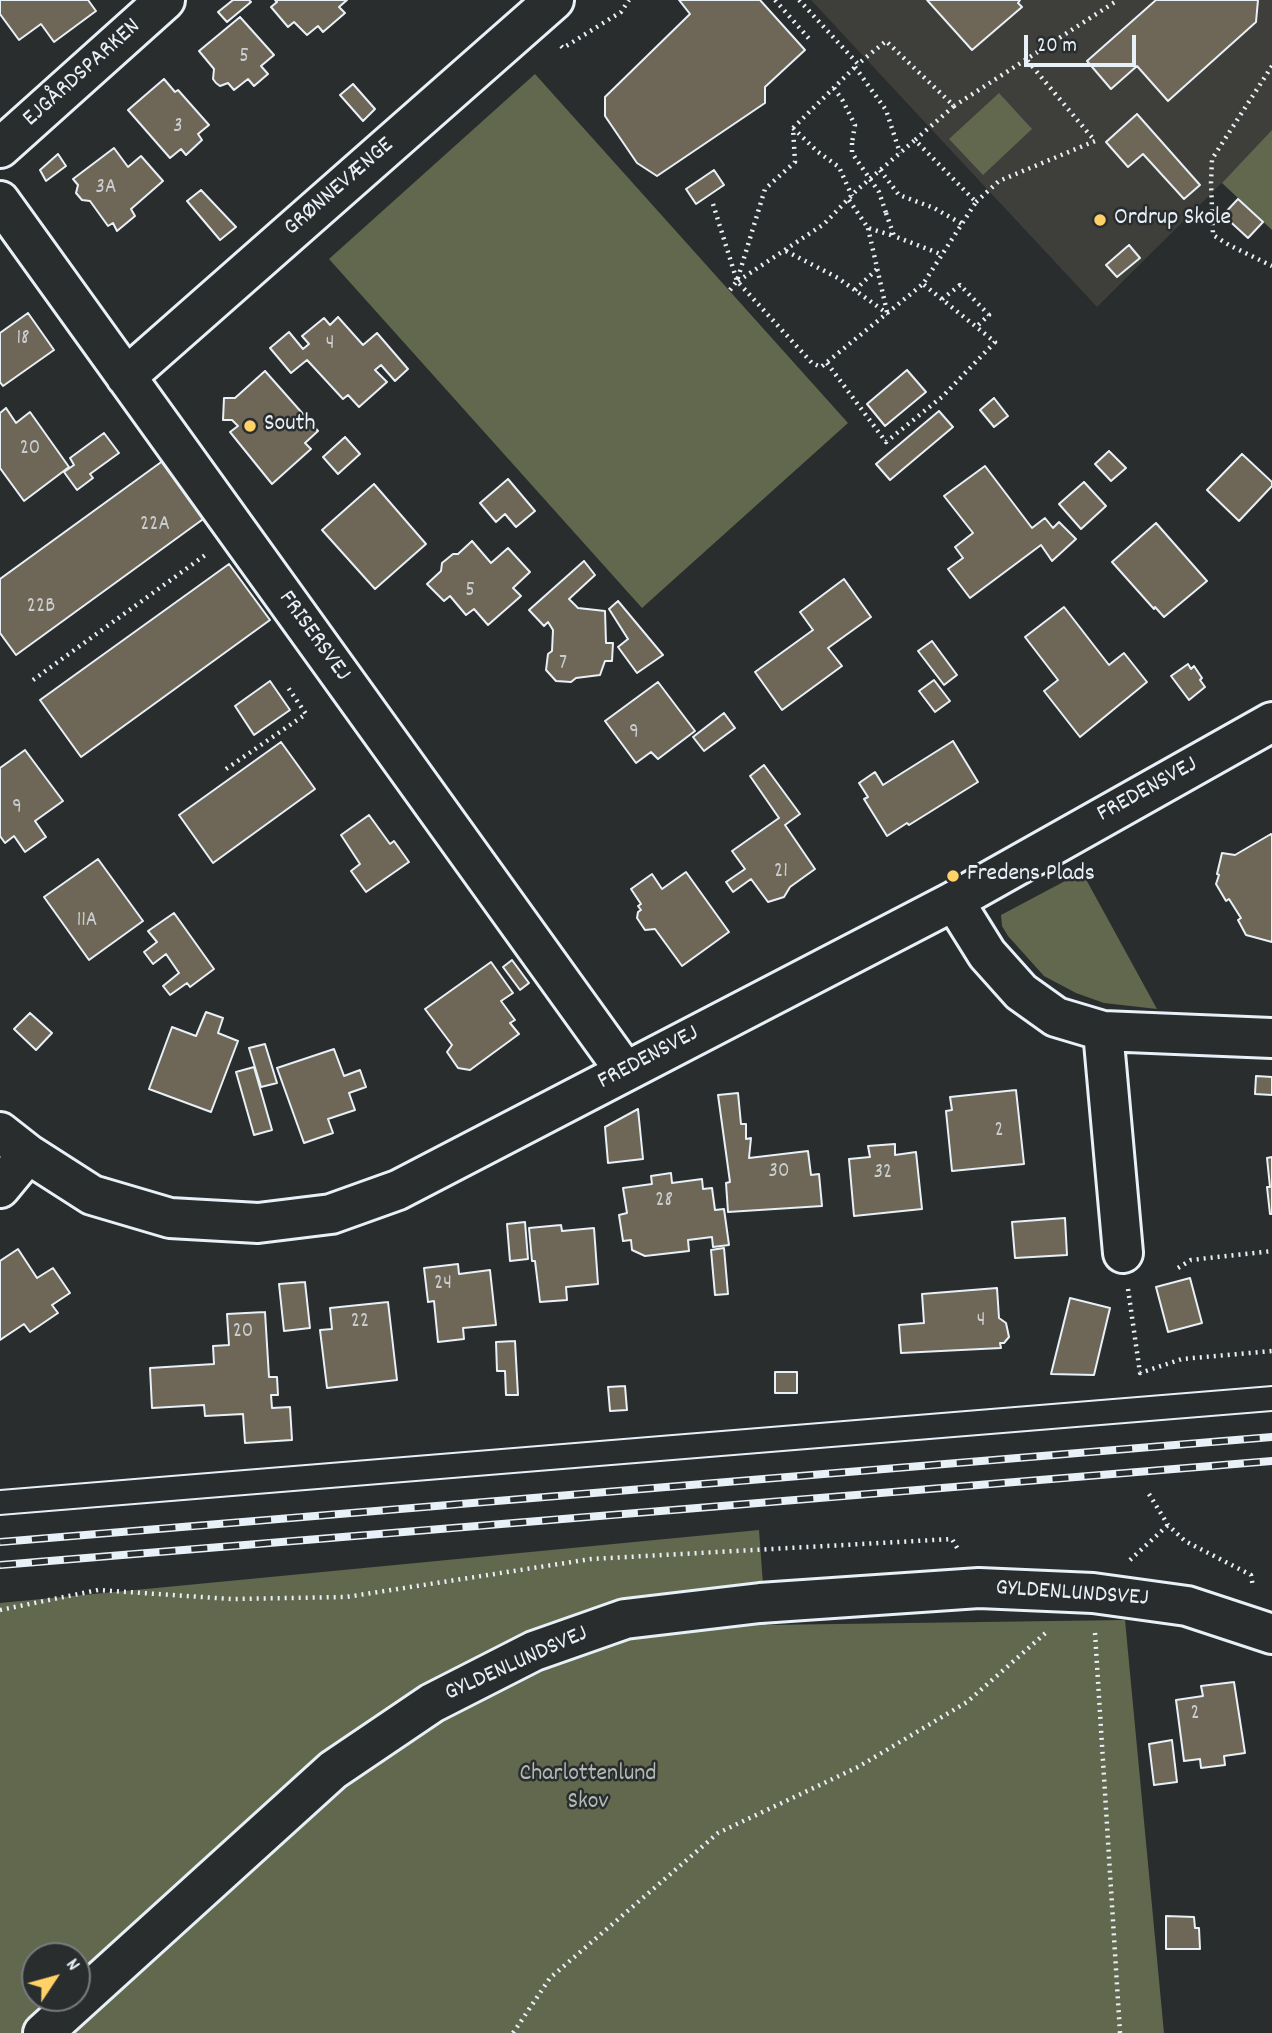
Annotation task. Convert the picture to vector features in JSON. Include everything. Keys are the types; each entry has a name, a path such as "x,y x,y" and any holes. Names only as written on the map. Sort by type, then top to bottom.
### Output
{"street":[{"name":"EJGÅRDSPARKEN","path":"0,148 165,0"},
{"name":"GRØNNEVÆNGE","path":"126,377 554,0"},
{"name":"FRISERSVEJ","path":"0,201 625,1072"},
{"name":"FREDENSVEJ","path":"14,1143 92,1195 170,1218 258,1223 331,1214 398,1190 954,901 1272,722"},
{"path":"954,901 988,954 1021,992 1056,1017 1103,1031 1272,1038"},
{"path":"1103,1031 1123,1254"},
{"path":"0,1188 14,1143"},
{"name":"GYLDENLUNDSVEJ","path":"43,2033 333,1770 432,1703 534,1651 625,1619 760,1603 979,1588 1093,1593 1187,1606 1266,1631"}],"path":[{"path":"775,0 811,41"},
{"path":"799,0 857,66 886,110 900,153"},
{"path":"730,290 737,281 824,224 880,170 954,106 1118,0"},
{"path":"737,281 765,189 795,162 793,128 886,41 954,106"},
{"path":"713,204 737,281 812,363 821,367 923,284 976,202 999,181 1095,141 1026,59"},
{"path":"1272,66 1212,159 1211,183 1213,235 1272,267"},
{"path":"834,88 844,101 855,125 852,153 879,192 894,236"},
{"path":"793,128 818,152 839,166 851,198 867,228 888,314"},
{"path":"915,140 976,202"},
{"path":"880,170 899,194 934,208 962,224"},
{"path":"867,228 943,254"},
{"path":"786,251 838,278 888,314"},
{"path":"855,290 877,269"},
{"path":"827,363 886,442 943,396 995,342 923,284"},
{"path":"942,299 960,285 989,315 976,327"},
{"path":"33,680 237,532"},
{"path":"226,768 306,714 287,686"},
{"path":"1178,1268 1191,1261 1272,1251"},
{"path":"1123,1254 1140,1373 1182,1359 1272,1351"},
{"path":"1149,1494 1168,1525 1185,1541 1251,1575 1266,1631"},
{"path":"0,1610 98,1590 231,1599 346,1597 591,1559 951,1539 979,1588"},
{"path":"513,2033 550,1978 718,1833 858,1767 967,1702 1093,1593"},
{"path":"1093,1593 1120,2033"}],"shaded area":[{"name":"Ordrup Skole","path":"811,0 1272,0 1272,133 1097,307"}],"green space":[{"path":"535,74 848,423 642,608 329,259"},
{"path":"999,93 1032,129 983,175 949,139"},
{"path":"1272,130 1272,230 1222,183"},
{"path":"1082,872 1157,1009 1104,1003 1076,993 1044,976 1002,926 1001,915"},
{"name":"Charlottenlund Skov","path":"759,1530 766,1625 1125,1620 1164,2033 0,2033 0,1603"}],"building":[{"path":"0,0 88,0 96,11 54,42 41,24 19,40 0,14"},
{"path":"233,0 251,2 227,22 218,12"},
{"path":"275,0 347,0 339,7 345,13 323,32 318,26 307,35 294,22 288,27 271,7 277,2"},
{"path":"679,0 760,0 805,50 765,87 765,103 657,176 637,163 605,116 605,97 690,14"},
{"path":"927,0 1020,0 1018,3 1022,7 972,50"},
{"path":"1156,0 1258,0 1256,22 1168,101 1137,66 1111,89 1087,61"},
{"path":"240,17 274,55 261,66 268,74 254,86 248,79 234,90 228,83 220,86 216,83 213,79 214,69 199,51"},
{"path":"164,79 175,92 178,90 209,125 198,134 202,140 186,155 181,149 170,158 128,110"},
{"path":"353,84 375,109 363,121 340,95"},
{"path":"1137,114 1200,185 1184,199 1143,154 1128,167 1106,142"},
{"path":"114,148 128,167 141,156 163,181 131,209 135,216 117,231 113,223 108,226 90,201 82,200 76,193 78,185 73,179"},
{"path":"58,154 66,166 46,181 40,170"},
{"path":"714,170 724,185 696,204 686,189"},
{"path":"201,190 236,227 220,240 187,201"},
{"path":"1238,199 1263,222 1248,238 1223,215"},
{"path":"1129,245 1140,258 1117,277 1106,265"},
{"path":"28,313 54,350 3,386 0,382 0,333"},
{"path":"338,317 363,345 377,333 408,369 395,381 381,365 375,370 387,382 359,407 348,395 343,399 307,360 291,373 270,348 289,332 303,349 309,344 302,336 324,318 330,325"},
{"path":"907,370 926,392 885,426 867,404"},
{"path":"265,371 318,431 305,443 311,449 272,484 230,432 238,426 232,420 223,420 224,398 235,398"},
{"path":"994,398 1008,416 994,427 980,410"},
{"path":"6,408 16,423 30,412 69,467 24,501 0,468 0,413"},
{"path":"939,411 953,427 890,480 876,464"},
{"path":"104,433 119,453 90,474 93,478 77,490 64,472 74,465 70,458"},
{"path":"345,437 360,454 338,474 323,457"},
{"path":"1109,451 1126,468 1111,481 1095,464"},
{"path":"1242,454 1272,482 1272,486 1239,521 1207,490"},
{"path":"164,460 206,517 16,655 0,633 0,579"},
{"path":"985,466 1032,528 1045,518 1053,528 1059,522 1076,539 1052,561 1041,545 970,598 948,569 963,558 955,547 973,533 944,496"},
{"path":"508,479 535,511 516,527 505,514 496,522 480,503"},
{"path":"1084,482 1106,506 1081,529 1059,504"},
{"path":"374,484 426,544 375,589 322,530"},
{"path":"1156,523 1207,581 1164,617 1112,562"},
{"path":"472,541 491,563 508,548 530,572 513,588 521,596 488,625 474,609 466,615 450,596 444,601 427,584 441,571 442,563 453,554 458,554"},
{"path":"584,561 595,575 569,599 578,608 605,611 606,643 613,643 612,661 605,661 600,675 576,678 571,682 556,681 546,670 548,654 552,651 553,630 548,622 544,626 529,610"},
{"path":"229,564 270,620 81,757 40,700"},
{"path":"844,579 871,617 828,648 842,666 782,710 755,672 813,630 800,612"},
{"path":"618,601 663,655 637,673 618,647 628,639 609,609"},
{"path":"1064,607 1109,665 1124,653 1147,682 1080,737 1044,691 1058,680 1025,637"},
{"path":"932,641 957,675 944,685 918,651"},
{"path":"1188,664 1191,669 1194,666 1205,687 1189,700 1171,676"},
{"path":"934,680 950,701 935,712 919,691"},
{"path":"270,681 290,710 254,735 235,706"},
{"path":"658,682 695,731 658,759 651,752 636,763 605,721"},
{"path":"724,713 735,728 704,751 693,737"},
{"path":"953,741 978,782 887,836 864,799 868,797 859,783 875,772 883,785"},
{"path":"281,742 315,789 213,863 179,815"},
{"path":"25,750 63,801 35,821 46,837 25,852 14,836 5,843 0,836 0,768"},
{"path":"764,765 800,814 785,825 815,869 790,887 784,897 768,902 751,879 733,892 726,882 745,869 732,851 779,818 750,776"},
{"path":"369,815 390,844 394,841 409,862 366,892 351,871 360,864 341,835"},
{"path":"1271,834 1272,942 1246,935 1238,920 1241,918 1216,884 1222,853 1235,855"},
{"path":"98,859 143,921 89,960 44,897"},
{"path":"686,872 729,932 682,966 655,929 645,930 637,918 641,910 638,906 641,904 631,889 652,874 662,889"},
{"path":"174,913 214,969 190,987 187,983 170,995 163,986 179,973 166,954 153,964 144,952 157,942 148,931"},
{"path":"512,960 529,983 520,990 503,967"},
{"path":"491,962 513,993 501,1001 515,1020 510,1023 519,1034 470,1070 458,1068 447,1052 452,1045 425,1009"},
{"path":"206,1012 223,1018 218,1033 238,1041 211,1112 149,1089 172,1027 196,1036"},
{"path":"30,1013 52,1033 36,1050 14,1029"},
{"path":"265,1044 277,1083 261,1087 249,1048"},
{"path":"334,1049 344,1076 360,1070 366,1087 349,1093 355,1110 328,1119 333,1133 304,1143 277,1068"},
{"path":"254,1067 272,1130 254,1135 236,1072"},
{"path":"1256,1076 1272,1077 1272,1095 1255,1094"},
{"path":"1016,1090 1024,1164 952,1171 946,1111 952,1110 950,1097"},
{"path":"738,1093 741,1124 746,1124 746,1139 751,1138 749,1158 808,1151 811,1175 819,1174 822,1206 728,1212 726,1183 730,1182 718,1095"},
{"path":"638,1109 643,1159 608,1163 605,1127"},
{"path":"895,1144 895,1155 916,1152 922,1209 854,1216 849,1159 870,1157 868,1146"},
{"path":"1272,1157 1272,1214 1270,1214 1267,1158"},
{"path":"671,1173 672,1183 702,1179 703,1189 712,1188 715,1210 724,1209 729,1245 713,1247 712,1237 688,1240 689,1251 645,1256 632,1250 631,1240 623,1241 619,1215 627,1213 623,1188 652,1184 651,1176"},
{"path":"1065,1218 1067,1255 1015,1258 1012,1222"},
{"path":"525,1222 528,1259 510,1261 507,1224"},
{"path":"561,1225 562,1231 594,1228 598,1284 566,1287 567,1300 540,1302 529,1228"},
{"path":"724,1248 728,1294 715,1295 711,1250"},
{"path":"18,1249 37,1278 53,1268 70,1293 52,1305 58,1313 30,1332 24,1324 0,1340 0,1261"},
{"path":"458,1264 459,1274 490,1270 496,1325 463,1328 464,1339 438,1342 434,1301 428,1302 424,1268"},
{"path":"1190,1278 1202,1323 1168,1332 1156,1287"},
{"path":"305,1282 310,1328 284,1331 279,1284"},
{"path":"997,1288 999,1318 1006,1323 1009,1337 1004,1343 1000,1343 1001,1348 901,1353 899,1325 924,1323 922,1294"},
{"path":"1070,1298 1110,1308 1094,1375 1051,1374"},
{"path":"388,1302 397,1380 327,1388 320,1330 332,1329 330,1308"},
{"path":"265,1312 269,1377 277,1377 278,1395 271,1395 272,1408 290,1407 292,1440 245,1443 243,1414 205,1416 204,1405 152,1408 150,1368 214,1364 213,1346 229,1345 227,1314"},
{"path":"515,1341 518,1395 506,1395 505,1371 497,1371 496,1342"},
{"path":"775,1372 797,1372 797,1393 775,1393"},
{"path":"625,1386 627,1410 610,1411 608,1387"},
{"path":"1234,1682 1245,1753 1224,1756 1225,1765 1201,1768 1200,1759 1184,1761 1176,1700 1203,1696 1201,1686"},
{"path":"1172,1740 1177,1782 1154,1785 1149,1744"},
{"path":"1166,1916 1194,1917 1195,1928 1199,1928 1200,1949 1166,1949"}],"tram line":[{"path":"0,1490 1272,1386"},
{"path":"0,1515 1272,1411"}],"railway":[{"path":"0,1542 1272,1437"},
{"path":"0,1565 1272,1461"}],"place":[{"name":"Ordrup Skole","path":"1100,220"},
{"name":"South","path":"250,426"},
{"name":"Fredens Plads","path":"953,876"}]}
